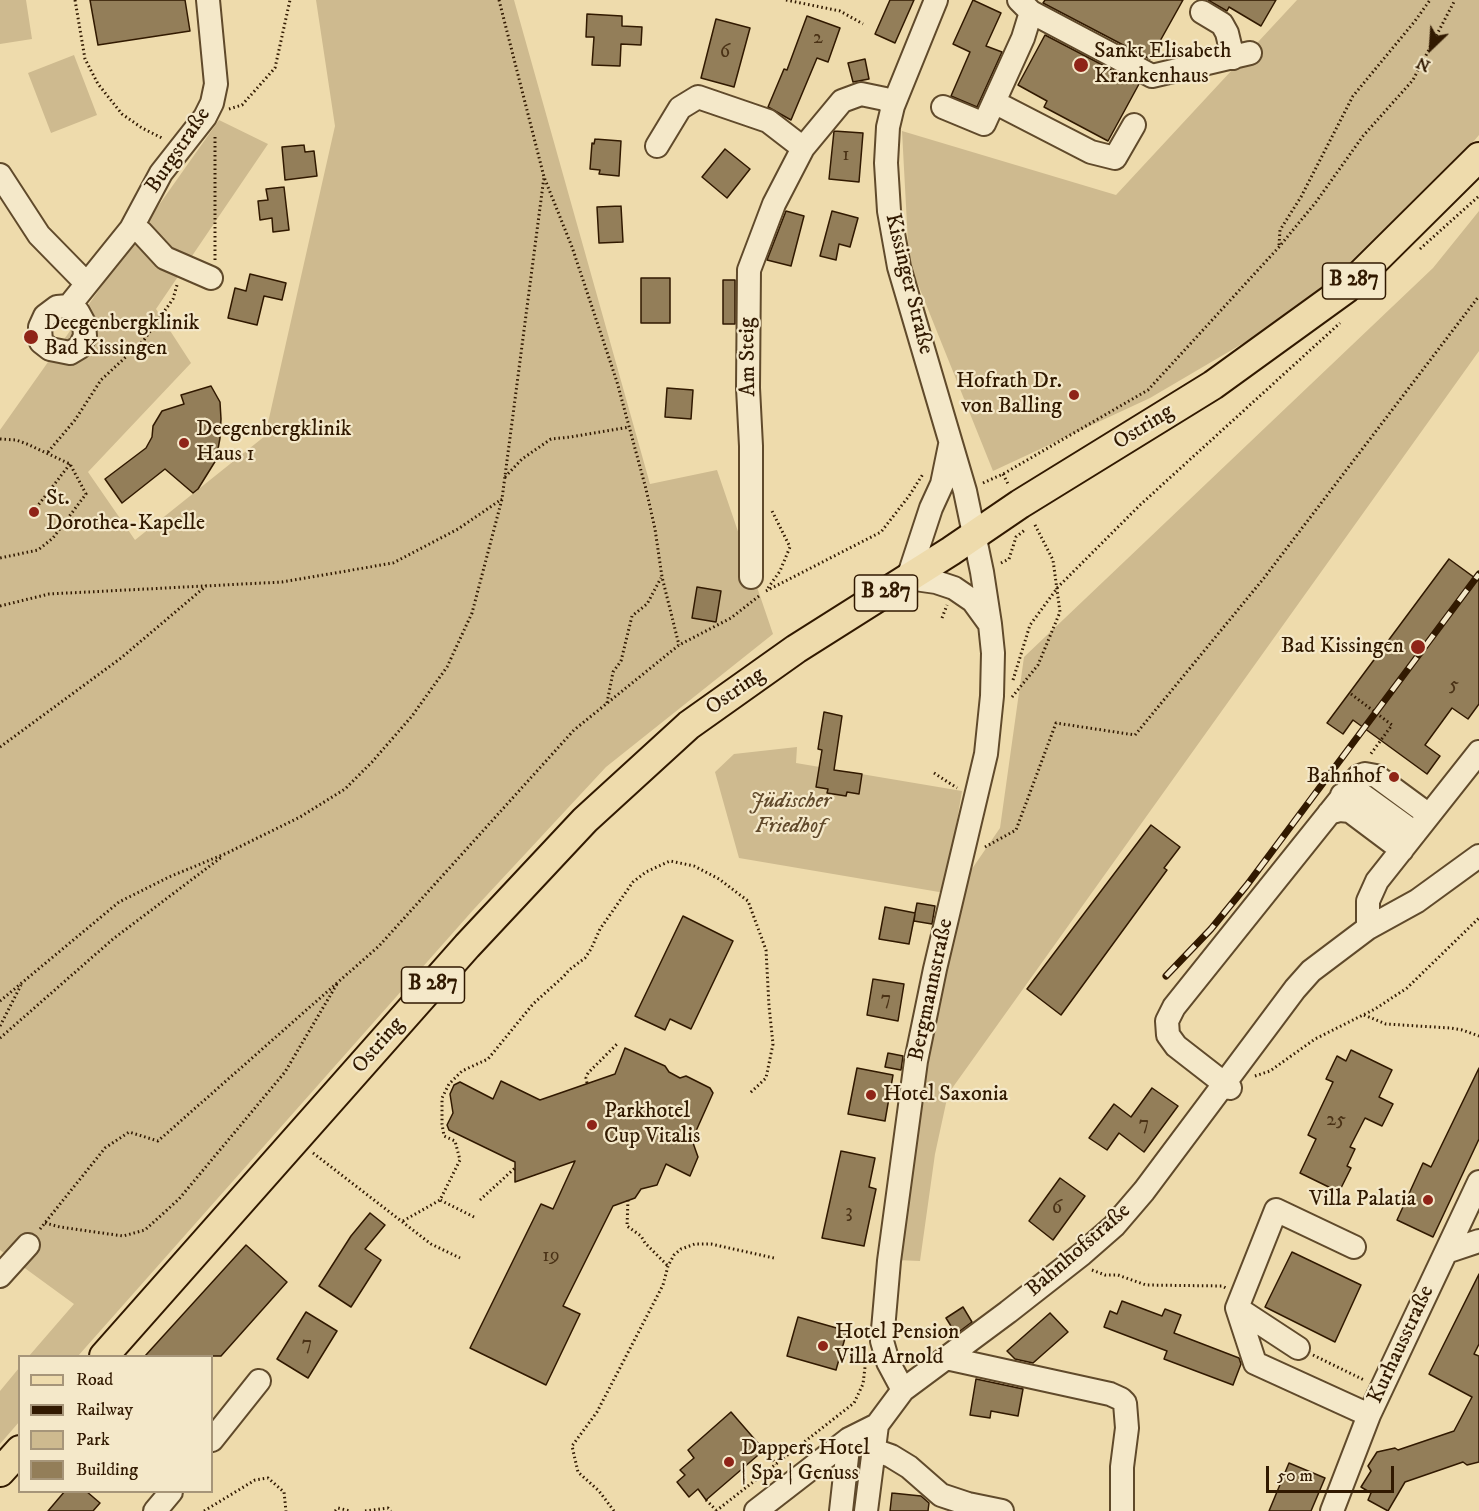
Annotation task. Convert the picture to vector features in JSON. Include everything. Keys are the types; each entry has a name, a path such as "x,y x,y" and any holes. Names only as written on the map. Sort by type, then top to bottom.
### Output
{"main road":[{"name":"Ostring","path":"105,1355 467,946 585,820 689,725 796,649 1213,385 1347,288 1479,157"},
{"path":"0,1472 18,1452"}],"street":[{"name":"Burgstraße","path":"69,306 131,229 157,180 205,117 212,103 216,84 208,0"},
{"name":"Kissinger Straße","path":"936,0 893,106 888,127 886,162 889,211 899,267 965,491 974,535"},
{"path":"944,107 984,124 1023,38 1025,6 1152,76 1242,56 1221,24 1202,12"},
{"name":"Am Steig","path":"759,583 748,364 749,270 774,204 803,148 842,101 861,94 885,99 893,106"},
{"path":"657,146 680,108 698,97 768,121 803,148"},
{"path":"994,102 1091,152 1115,158 1134,125"},
{"path":"0,175 39,235 86,283"},
{"path":"131,229 141,232 165,258 183,266 213,272"},
{"path":"950,445 942,484 931,508 908,578 936,582 954,588 973,601 990,624"},
{"name":"Bergmannstraße","path":"903,1390 888,1362 882,1341 889,1261 916,1061 935,969 1000,700 982,572 974,535"},
{"path":"1368,928 1368,901 1377,881 1429,815 1457,770 1479,752"},
{"path":"1228,1086 1176,1046 1168,1035 1167,1021 1174,1007 1359,776 1365,774 1376,776 1429,815"},
{"path":"1335,804 1352,793 1361,794 1408,842"},
{"name":"Bahnhofstraße","path":"877,1425 903,1390 1070,1264 1114,1226 1228,1086 1240,1064 1292,987 1368,928 1417,901 1479,856"},
{"name":"Kurhausstraße","path":"1332,1511 1369,1415 1479,1182"},
{"path":"1354,1247 1276,1210 1240,1301 1255,1363 1369,1415"},
{"path":"1446,1252 1479,1241"},
{"path":"0,1275 28,1245"},
{"path":"1240,1301 1298,1348"},
{"path":"946,1358 1110,1394 1121,1399 1125,1403 1127,1428 1122,1467 1122,1511"},
{"path":"213,1439 259,1381"},
{"path":"756,1511 849,1439 877,1425"},
{"path":"866,1511 877,1425"},
{"path":"842,1511 849,1439"},
{"path":"874,1450 891,1456 909,1467 941,1495 1002,1511"},
{"path":"155,1511 169,1493"}],"path":[{"path":"75,0 85,59 98,84 122,114 142,128 182,147"},
{"path":"242,105 276,68 290,0"},
{"path":"499,0 544,177 572,247 617,382 648,499 662,577 679,645"},
{"path":"786,0 840,11 863,24"},
{"path":"1279,247 1280,230 1301,197 1353,96 1430,0"},
{"path":"965,491 1003,474 1148,390 1279,247 1316,202 1363,136 1413,80 1455,0"},
{"path":"205,117 216,136 213,272"},
{"path":"0,1001 119,902 300,817 345,789 412,716 447,667 472,613 502,499 544,177"},
{"path":"1418,252 1479,196"},
{"path":"48,452 75,420 101,380 144,340 173,299 183,266"},
{"path":"962,859 1016,830 1056,723 1135,735 1264,578 1479,296"},
{"path":"1000,700 1009,694 1030,625 1058,587 1140,505 1340,323"},
{"path":"504,478 522,459 551,439 571,438 629,427"},
{"path":"0,439 16,440 48,452 70,464 86,494 53,538 38,550 0,558"},
{"path":"36,508 70,464"},
{"path":"759,583 820,564 881,532 925,474 922,503 931,508"},
{"path":"0,606 49,594 282,582 393,563 458,529 502,499"},
{"path":"28,1245 105,1148 129,1132 158,1141 379,946 574,730 679,645 731,618 759,583 780,571 790,547 769,502"},
{"path":"1000,700 1038,665 1060,612 1053,560 1034,523"},
{"path":"607,704 613,672 621,661 632,616 647,604 662,577"},
{"path":"0,747 121,658 206,586"},
{"path":"1351,694 1392,726 1381,740"},
{"path":"934,773 957,788"},
{"path":"0,1038 113,939 227,853"},
{"path":"402,1221 440,1200 460,1160 455,1141 444,1136 442,1124 442,1098 449,1084 462,1071 488,1059 533,1004 585,958 600,928 633,882 646,872 670,861 694,866 719,879 748,901 766,950 773,1044 766,1078 749,1094"},
{"path":"1240,1064 1256,1076 1264,1074 1316,1039 1364,1015 1407,988 1479,918"},
{"path":"45,1223 123,1236 145,1230 179,1199 285,1072 338,982"},
{"path":"0,1026 22,983"},
{"path":"1364,1015 1386,1024 1450,1028 1479,1036"},
{"path":"587,1083 588,1073 617,1044"},
{"path":"311,1151 431,1244 460,1258"},
{"path":"480,1200 516,1168"},
{"path":"440,1200 474,1217"},
{"path":"628,1200 627,1226 641,1236 668,1266"},
{"path":"614,1511 599,1491 578,1472 572,1446 597,1412 663,1285 668,1266 674,1255 681,1249 695,1244 711,1244 774,1258"},
{"path":"1070,1264 1105,1275 1118,1275 1146,1285 1222,1286 1240,1301"},
{"path":"706,1500 716,1511 854,1403 863,1384 868,1348"},
{"path":"1298,1348 1382,1388"},
{"path":"764,1450 776,1464"},
{"path":"204,1511 255,1480 268,1478 284,1492 286,1511"},
{"path":"365,1511 388,1508 391,1511"},
{"path":"335,1511 338,1509 350,1511"}],"green space":[{"path":"0,0 26,0 32,39 0,44"},
{"path":"316,0 514,0 650,484 717,470 773,634 606,767 474,909 79,1355 30,1355 74,1304 0,1250 0,430 219,120 268,144 156,309 191,363 88,472 135,540 265,436 335,126"},
{"path":"1297,0 1479,0 1479,135 1453,166 1356,259 1276,324 1150,398 993,471 909,262 902,131 1116,195"},
{"path":"74,55 97,115 51,133 28,73"},
{"path":"1479,211 1479,351 948,1094 935,1154 920,1261 896,1260 924,1058 965,879 1000,828 1024,657 1433,268"},
{"name":"Jüdischer Friedhof","path":"797,747 796,763 962,791 945,893 739,858 715,772 734,754"},
{"path":"18,1369 18,1423 0,1444 0,1391"}],"building":[{"path":"90,0 185,0 190,31 98,45"},
{"path":"890,0 914,0 895,43 875,34"},
{"path":"973,0 1001,13 986,46 1002,52 977,107 951,96 970,52 953,44"},
{"path":"1045,0 1183,0 1150,59 1043,3"},
{"path":"1208,0 1276,0 1261,26 1229,7 1227,11"},
{"path":"587,14 622,16 622,26 642,27 641,45 621,44 620,66 592,65 594,37 586,37"},
{"path":"807,16 840,28 828,62 817,58 791,120 768,107 784,69 787,70"},
{"path":"716,19 750,28 734,87 701,78"},
{"path":"1045,35 1139,84 1108,141 1044,107 1047,101 1018,85"},
{"path":"865,59 869,79 853,82 848,63"},
{"path":"834,131 863,133 859,182 829,179"},
{"path":"595,139 621,141 619,176 599,174 600,170 590,169 592,143 594,144"},
{"path":"304,145 305,152 314,151 317,176 285,180 282,147"},
{"path":"725,149 750,169 727,198 702,177"},
{"path":"284,187 289,230 273,232 272,218 260,220 258,201 268,200 266,189"},
{"path":"621,206 623,242 599,243 597,207"},
{"path":"786,211 804,216 791,266 767,260"},
{"path":"832,211 858,218 850,247 839,244 836,260 820,256"},
{"path":"250,274 286,283 282,300 264,296 257,325 228,318 235,288 246,291"},
{"path":"641,278 670,278 670,323 641,323"},
{"path":"723,280 735,280 735,324 723,324"},
{"name":"Deegenbergklinik Haus 1","path":"211,386 220,402 220,438 216,460 198,489 193,493 165,469 122,503 105,479 146,448 152,437 153,426 162,411 184,404 181,395"},
{"path":"667,388 693,390 691,419 665,417"},
{"path":"1449,559 1479,581 1479,704 1468,719 1452,708 1425,745 1440,756 1427,774 1353,720 1343,734 1327,723"},
{"path":"697,587 721,591 716,622 692,618"},
{"path":"824,712 842,716 834,770 862,774 859,794 847,792 846,796 827,793 828,789 816,787 822,750 818,749"},
{"path":"1151,825 1180,847 1164,868 1167,870 1061,1015 1027,989"},
{"path":"917,903 935,906 932,924 914,921 915,914 909,944 879,939 885,907 915,913"},
{"path":"683,916 733,941 691,1029 670,1019 665,1030 635,1016"},
{"path":"873,979 904,984 898,1021 867,1015"},
{"path":"625,1048 665,1066 669,1072 680,1078 686,1076 710,1088 713,1093 692,1140 698,1157 690,1176 666,1164 657,1185 641,1189 635,1198 613,1206 563,1306 580,1314 546,1385 470,1348 541,1204 553,1209 575,1161 515,1182 515,1162 449,1130 447,1125 453,1113 450,1094 454,1085 460,1082 493,1099 501,1081 540,1100 615,1074"},
{"path":"1351,1050 1392,1070 1379,1097 1393,1104 1382,1126 1365,1118 1350,1147 1355,1149 1347,1166 1351,1168 1339,1192 1300,1173 1316,1139 1308,1135 1333,1082 1326,1079 1337,1056 1346,1061"},
{"path":"888,1053 903,1056 901,1070 885,1067"},
{"name":"Hotel Saxonia","path":"857,1068 893,1075 885,1121 848,1114"},
{"path":"1479,1068 1479,1139 1433,1237 1397,1220 1423,1163 1431,1167"},
{"path":"1152,1088 1178,1106 1144,1152 1119,1133 1107,1150 1089,1138 1114,1104 1131,1117"},
{"path":"841,1151 875,1158 869,1187 876,1189 864,1246 822,1238"},
{"path":"1060,1178 1085,1196 1053,1240 1029,1221"},
{"path":"370,1213 385,1225 365,1249 381,1260 351,1307 319,1286 351,1236"},
{"path":"246,1245 287,1282 221,1356 146,1355"},
{"path":"1292,1252 1361,1285 1335,1342 1265,1307"},
{"path":"1479,1274 1479,1344 1474,1354 1479,1356 1479,1462 1467,1465 1463,1462 1405,1482 1388,1511 1368,1500 1371,1493 1361,1487 1371,1471 1368,1466 1377,1452 1395,1448 1398,1450 1454,1431 1472,1397 1429,1374"},
{"path":"1122,1301 1162,1316 1165,1309 1181,1315 1174,1333 1239,1358 1241,1364 1233,1385 1164,1359 1167,1351 1104,1327 1110,1311 1117,1314"},
{"path":"963,1307 972,1322 956,1334 946,1318"},
{"path":"306,1312 337,1331 308,1378 277,1359"},
{"path":"1050,1313 1068,1332 1033,1363 1015,1359 1007,1351"},
{"path":"798,1317 847,1331 836,1370 787,1356"},
{"path":"976,1379 1023,1389 1018,1416 991,1411 990,1418 970,1415"},
{"path":"731,1412 764,1450 706,1500 698,1489 689,1497 677,1482 685,1475 680,1470 694,1458 688,1450"},
{"path":"1289,1463 1325,1478 1311,1511 1269,1511"},
{"path":"63,1493 88,1493 100,1503 93,1511 48,1511"},
{"path":"892,1493 921,1496 929,1503 928,1511 890,1511"}],"railway":[{"path":"1166,976 1211,929 1247,885 1479,574"}],"place":[{"name":"Sankt Elisabeth Krankenhaus","path":"1081,65"},
{"name":"Deegenbergklinik Bad Kissingen","path":"31,337"},
{"name":"Hofrath Dr. von Balling","path":"1074,395"},
{"name":"Deegenbergklinik Haus 1","path":"184,443"},
{"name":"St. Dorothea-Kapelle","path":"34,512"},
{"name":"Bad Kissingen","path":"1418,647"},
{"name":"Bahnhof","path":"1394,777"},
{"name":"Hotel Saxonia","path":"871,1095"},
{"name":"Parkhotel Cup Vitalis","path":"592,1125"},
{"name":"Villa Palatia","path":"1428,1200"},
{"name":"Hotel Pension Villa Arnold","path":"823,1346"},
{"name":"Dappers Hotel | Spa | Genuss","path":"729,1462"}]}
